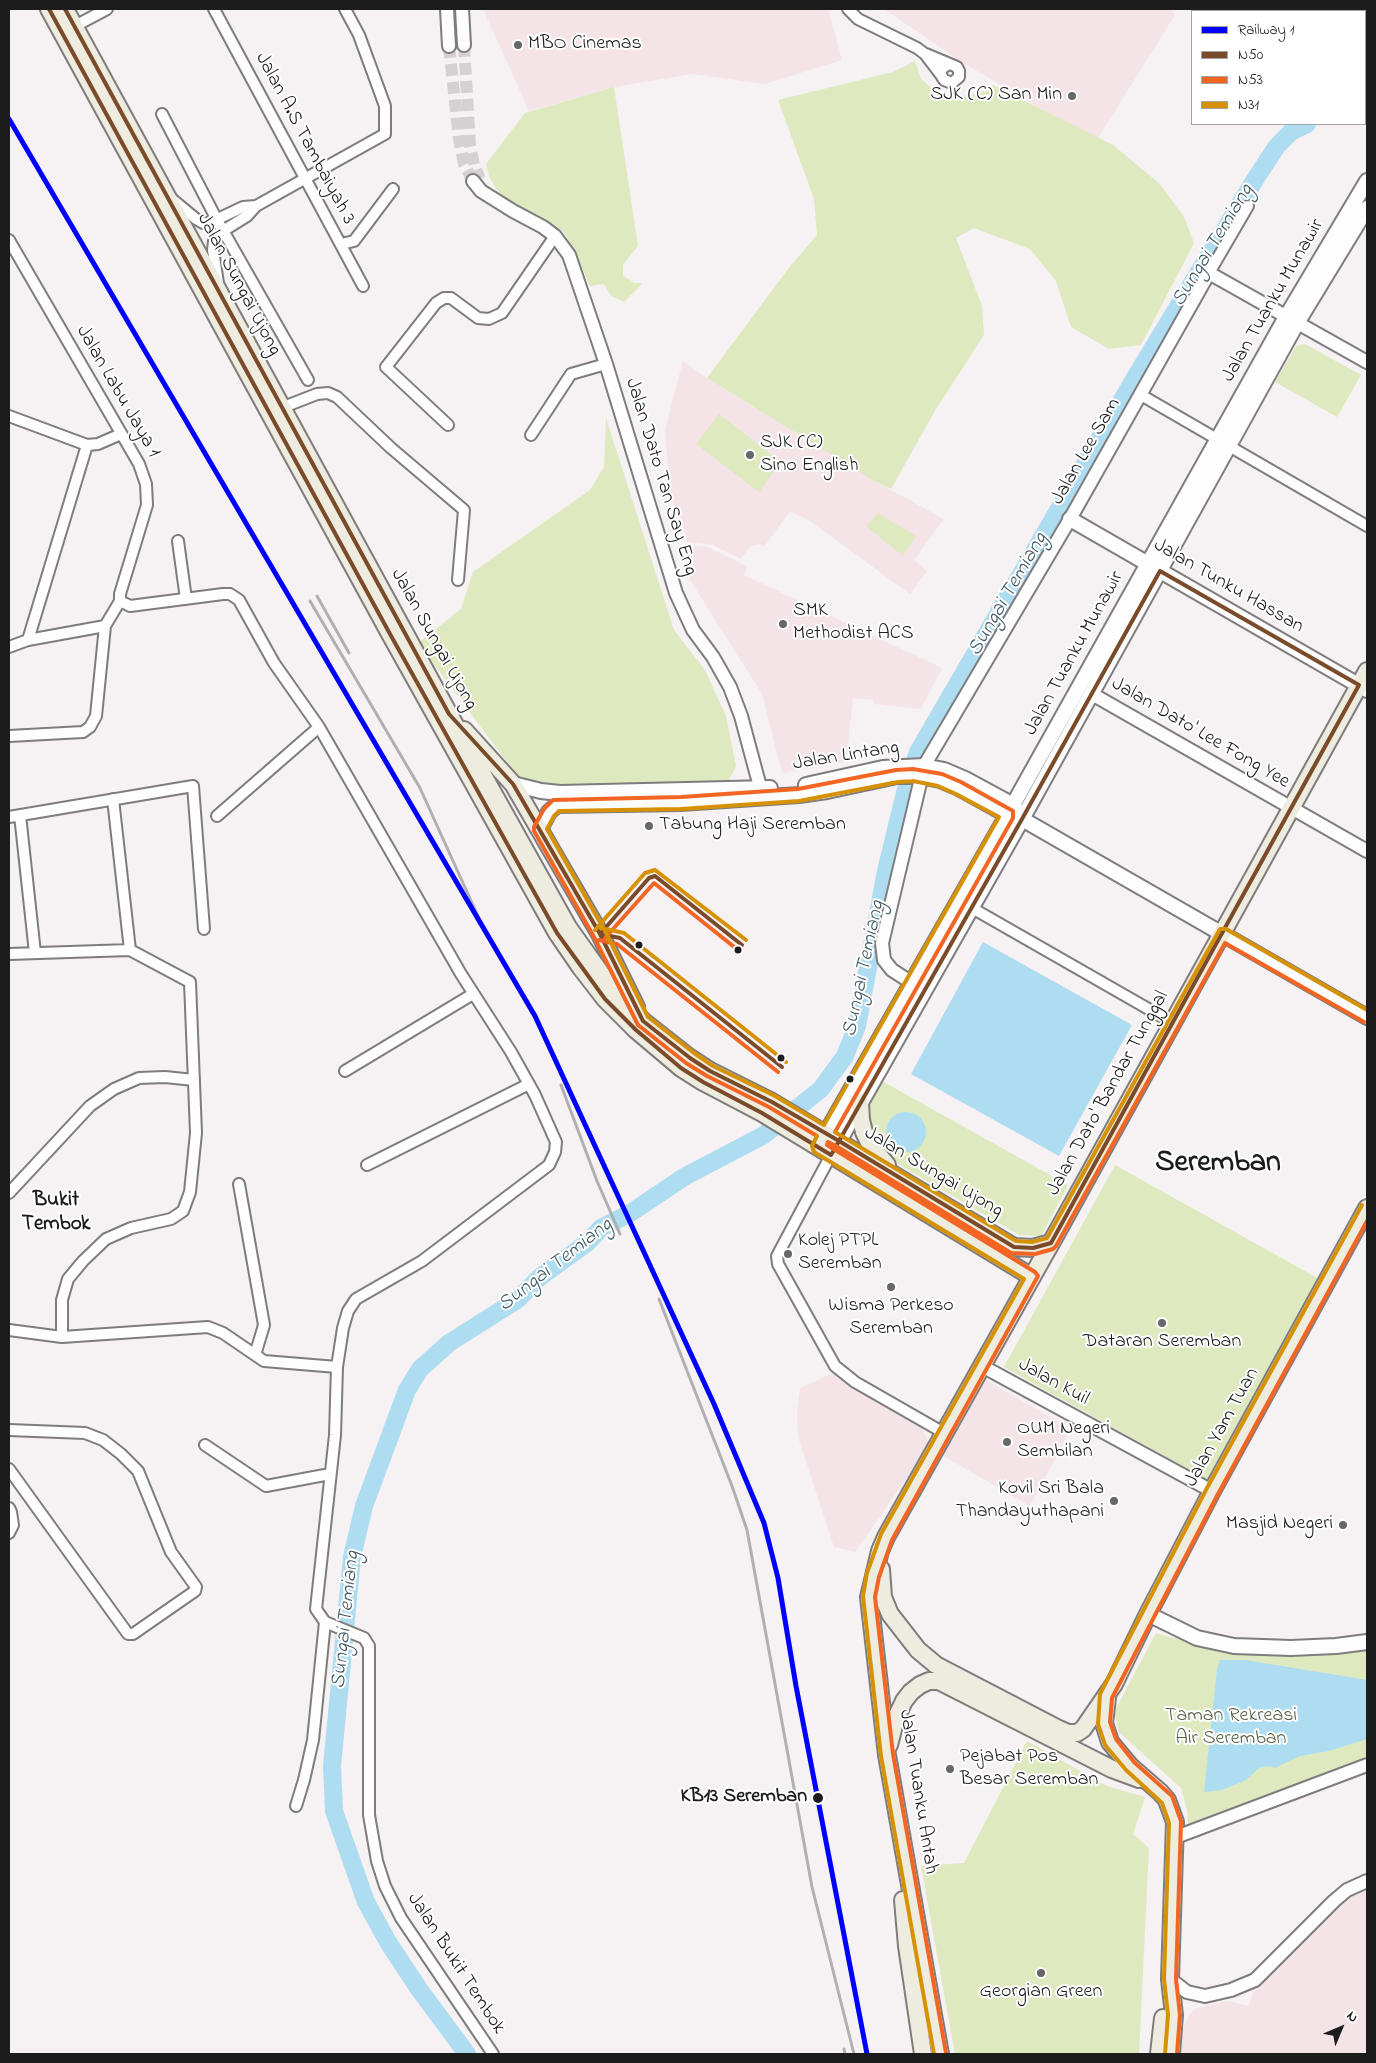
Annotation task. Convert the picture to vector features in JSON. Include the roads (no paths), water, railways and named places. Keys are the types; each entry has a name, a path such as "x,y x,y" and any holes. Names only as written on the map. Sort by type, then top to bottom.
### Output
{"highway":[{"name":"Jalan Sungai Ujong","path":"49,9 390,634 557,933 605,999 636,1030 682,1068 703,1082 767,1108"},
{"name":"Jalan Sungai Ujong","path":"65,9 281,408 568,927 615,993 644,1021 710,1071 767,1108 829,1144 1032,1277"},
{"name":"Jalan Dato' Bandar Tunggal","path":"886,1537 1223,934 1291,808 1363,688 1367,671"},
{"path":"449,714 513,784 600,934 644,1021"},
{"path":"860,1103 861,1120 870,1145 896,1176"},
{"name":"Jalan Sungai Ujong","path":"829,1144 896,1176 1014,1247 1033,1248 1051,1243"},
{"name":"Jalan Yam Tuan","path":"886,1537 880,1577 883,1597 890,1614 918,1650 936,1665 1068,1733 1077,1733 1083,1729 1106,1696 1212,1491 1367,1208"},
{"name":"Jalan Tuanku Antah","path":"886,1537 873,1575 869,1596 886,1755 940,2054"},
{"path":"886,1755 896,1718 904,1701 920,1685 928,1681 939,1681 1112,1769 1149,1783"},
{"path":"1106,1696 1104,1723 1110,1742 1130,1766 1167,1800 1175,1822 1170,1979 1174,2015 1171,2054"},
{"path":"903,1844 906,1936 923,2054"},
{"path":"1159,2054 1163,2012 1170,1979"}],"main road":[{"name":"Jalan Tuanku Munawir","path":"1358,220 1367,181"},
{"name":"Jalan Tuanku Munawir","path":"829,1144 912,983 1010,810 1154,568 1292,320 1367,208"},
{"name":"Jalan Tunku Hassan","path":"1070,519 1363,688"},
{"name":"Jalan Tuanku Munawir","path":"829,1144 860,1103 972,908 1092,694 1154,568"},
{"name":"Jalan Lintang","path":"513,784 541,791 592,797 762,793 877,770 897,772 918,771 1010,810 1022,819 1367,1016"},
{"name":"Jalan Lintang","path":"540,829 548,812 557,805 592,797"},
{"path":"1148,1614 1197,1638 1234,1646 1291,1648 1336,1646 1367,1642"}],"street":[{"path":"75,26 108,9"},
{"name":"Jalan A.S Tambaiyah 3","path":"214,9 363,286"},
{"path":"219,294 213,250 214,241 223,230 247,216 256,206 385,134 385,106 359,35 346,9"},
{"path":"447,9 449,46"},
{"path":"462,9 464,45"},
{"path":"848,9 858,19 908,42 925,54 953,64 958,69 957,80 952,83 946,82 925,54"},
{"path":"941,75 941,69 949,64"},
{"path":"162,114 217,220 308,380"},
{"name":"Jalan Dato Tan Say Eng","path":"477,180 481,191 543,227 555,236 569,255 606,364 676,593 693,630 713,657 730,687 741,716 762,793"},
{"path":"341,244 354,241 393,189"},
{"path":"164,192 196,219 209,223 243,208 256,206"},
{"path":"1248,206 1209,273 1367,362"},
{"path":"448,426 386,367 436,303 444,298 451,298 478,318 489,319 502,312 555,236"},
{"name":"Jalan Labu Jaya 1","path":"9,240 139,464 146,484 147,505 120,594 120,601 105,626"},
{"name":"Jalan Lee Sam","path":"912,983 892,970 884,960 882,943 918,771 1070,519 1209,273"},
{"path":"531,435 571,374 606,364"},
{"path":"281,408 317,394 328,393 337,397 391,448 464,510 458,580"},
{"path":"1141,395 1367,526"},
{"path":"9,416 87,445 98,444 121,434"},
{"path":"28,640 87,445"},
{"path":"178,541 186,599"},
{"path":"120,601 130,606 223,594 230,594 239,600 274,663 319,727 473,994 511,1052 529,1084 556,1142 555,1152 549,1165 422,1261 356,1299 348,1310 337,1366 335,1435 316,1610 325,1622 313,1740 296,1806"},
{"path":"9,647 28,640 105,626 96,716 90,727 83,732 9,736"},
{"name":"Jalan Dato' Lee Fong Yee","path":"1092,694 1367,851"},
{"path":"217,816 319,727"},
{"path":"9,817 193,786 204,929"},
{"path":"113,799 130,950"},
{"path":"20,815 35,953"},
{"path":"972,908 1173,1023"},
{"path":"9,954 130,950 190,982 196,1133 190,1192 183,1211 171,1219 131,1228 106,1240 83,1261 68,1279 62,1300 62,1337"},
{"path":"345,1071 473,994"},
{"path":"9,1193 90,1106 114,1089 139,1078 165,1077 194,1080"},
{"path":"367,1166 529,1084"},
{"path":"829,1144 777,1256 778,1264 835,1366 855,1382 944,1433"},
{"path":"239,1184 264,1325 255,1355"},
{"path":"9,1330 62,1337 208,1327 223,1333 264,1361 337,1366"},
{"name":"Jalan Kuil","path":"982,1366 1212,1491"},
{"path":"9,1430 84,1433 103,1440 121,1454 138,1471 171,1552 196,1587 195,1591 133,1634 128,1634 9,1469"},
{"path":"204,1445 266,1486 330,1474"},
{"path":"9,1508 13,1520 13,1525 9,1532"},
{"name":"Jalan Bukit Tembok","path":"325,1622 353,1632 364,1638 369,1646 369,1816 377,1861 385,1886 401,1918 493,2054"},
{"path":"1176,1836 1367,1765"},
{"path":"1170,1979 1187,1992 1205,1996 1231,1990 1255,1980 1334,1901 1347,1890 1367,1881"}],"water":[{"path":"983,942 1132,1025 1059,1156 911,1074"},
{"path":"910,1112 917,1115 923,1121 926,1132 925,1140 917,1149 910,1152 902,1152 895,1149 887,1140 886,1128 889,1121 898,1113"},
{"path":"1220,1660 1245,1660 1367,1680 1367,1739 1329,1751 1300,1756 1275,1768 1268,1766 1259,1768 1246,1780 1222,1790 1204,1792 1217,1669"}],"waterway":[{"name":"Sungai Temiang","path":"467,2054 419,1989 388,1942 366,1902 334,1811 332,1766 352,1557 364,1506 407,1390 420,1369 449,1343 517,1300 540,1277 587,1243 601,1228 632,1212 684,1177 764,1135 821,1089 845,1056 857,1026 886,871 905,793 918,752 1136,376 1256,178 1277,146 1292,131 1305,125"}],"tunnel":[{"path":"464,45 470,145 474,165 480,179"},
{"path":"449,46 459,139 464,164 473,181"}],"railway":[{"path":"317,596 349,653"},
{"path":"310,601 420,788 482,925"},
{"path":"561,1085 597,1181 620,1234"},
{"path":"659,1299 732,1486 747,1530 812,1887 854,2054"},
{"path":"844,2049 845,2054"}],"rail line":[{"name":"1","path":"9,119 535,1016 714,1404 764,1523 778,1578 796,1686 867,2054"}],"place":[{"name":"MBO Cinemas","path":"518,45"},
{"name":"SJK (C) San Min","path":"1072,96"},
{"name":"SJK (C) Sino English","path":"750,455"},
{"name":"SMK Methodist ACS","path":"783,624"},
{"name":"Tabung Haji Seremban","path":"649,826"},
{"name":"Kolej PTPL Seremban","path":"788,1254"},
{"name":"Wisma Perkeso Seremban","path":"891,1287"},
{"name":"Dataran Seremban","path":"1162,1323"},
{"name":"OUM Negeri Sembilan","path":"1007,1442"},
{"name":"Kovil Sri Bala Thandayuthapani","path":"1114,1501"},
{"name":"Masjid Negeri","path":"1343,1525"},
{"name":"Pejabat Pos Besar Seremban","path":"950,1769"},
{"name":"KB13 Seremban","path":"818,1798"},
{"name":"Georgian Green","path":"1041,1973"}],"district":[{"name":"Seremban","path":"1218,1165"},
{"name":"Bukit Tembok","path":"56,1214"}],"park label":[{"name":"Taman Rekreasi Air Seremban","path":"1231,1728"}]}
